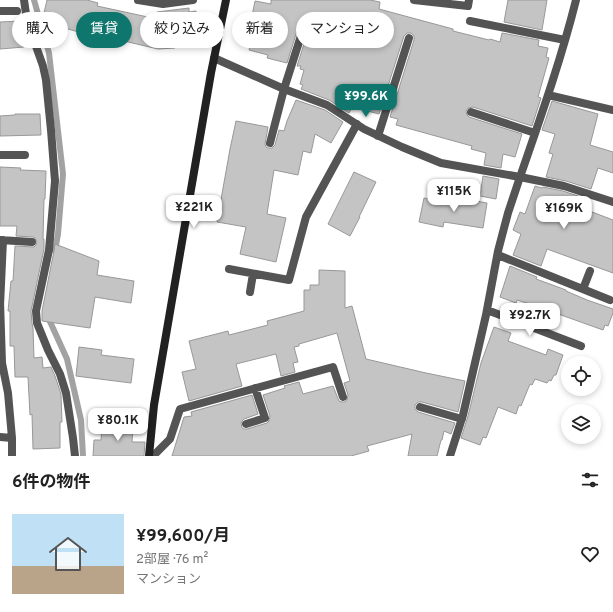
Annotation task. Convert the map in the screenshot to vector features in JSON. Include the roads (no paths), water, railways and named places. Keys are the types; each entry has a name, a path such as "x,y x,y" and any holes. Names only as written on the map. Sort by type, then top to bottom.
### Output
{"street":[{"path":"24,0 27,21 43,66 46,80 55,181 49,250 36,311 37,323 60,374 66,393 75,456"},
{"path":"138,0 163,4 193,0"},
{"path":"149,456 154,405 214,58 226,0"},
{"path":"414,0 468,6 469,0"},
{"path":"450,456 462,419 508,213 548,95 576,0"},
{"path":"0,11 17,11"},
{"path":"470,21 565,40"},
{"path":"378,136 409,38"},
{"path":"270,143 284,89 297,48"},
{"path":"214,58 284,89 327,105 378,136 441,163 564,186 612,200"},
{"path":"548,95 613,110"},
{"path":"471,112 535,134"},
{"path":"229,269 289,280 306,217 357,124"},
{"path":"0,155 25,155"},
{"path":"0,307 1,240 32,242"},
{"path":"498,255 610,300"},
{"path":"583,289 590,272"},
{"path":"250,292 253,274"},
{"path":"0,301 2,362 8,393 12,456"},
{"path":"487,310 581,346"},
{"path":"153,456 170,438 180,409 334,367 343,397"},
{"path":"246,424 265,418 255,388"},
{"path":"420,407 462,419"},
{"path":"0,437 12,438"}],"waterway":[{"path":"34,0 49,53 63,174 58,234 55,251"},
{"path":"47,315 67,359 81,420 83,456"}]}
